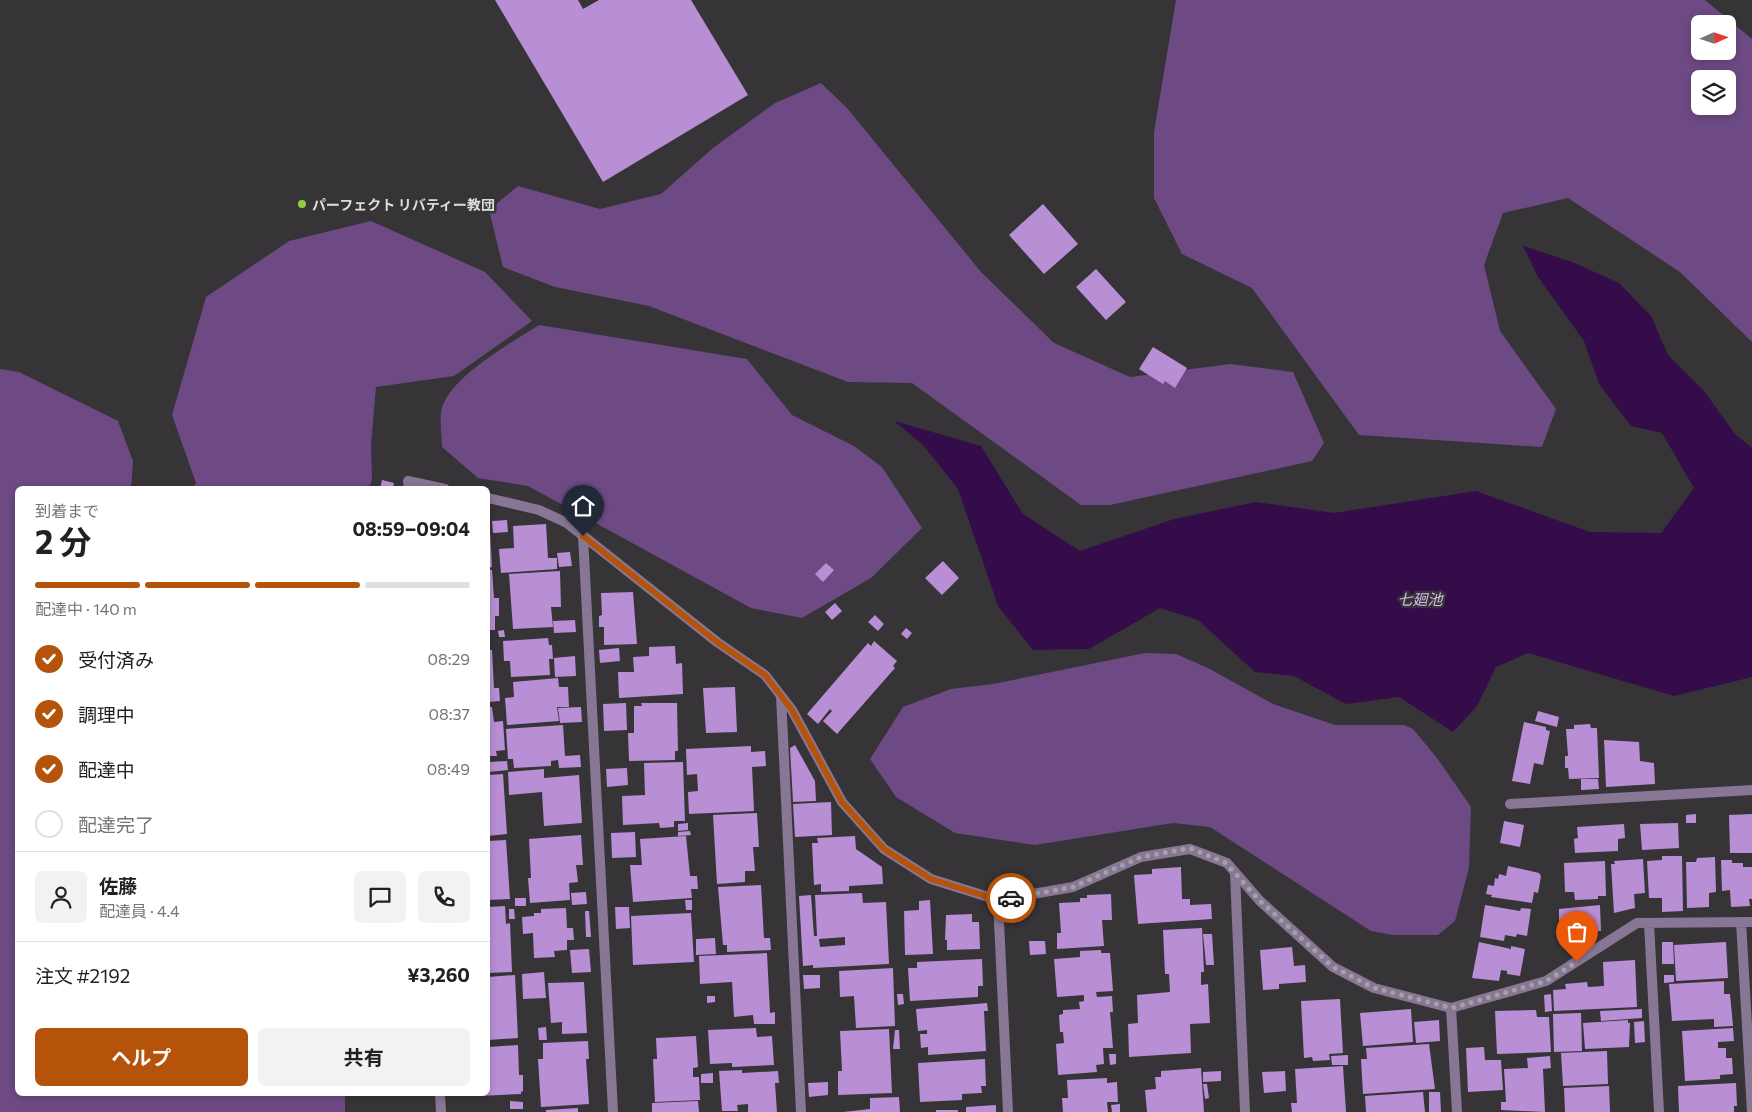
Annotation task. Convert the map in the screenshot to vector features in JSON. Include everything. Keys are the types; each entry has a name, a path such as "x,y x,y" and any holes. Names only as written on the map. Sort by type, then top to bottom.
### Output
{"street":[{"path":"409,486 408,481 431,486"},
{"path":"490,498 539,510 566,523 717,642 765,675 792,710 842,802 884,849 931,879 998,900 1073,887 1141,857 1190,848 1226,863 1260,901 1333,967 1374,988 1452,1008 1546,981 1637,923 1752,922"},
{"path":"583,536 613,1112"},
{"path":"781,696 800,1112"},
{"path":"1510,804 1752,790"},
{"path":"1235,873 1245,1112"},
{"path":"998,900 1008,1112"},
{"path":"1741,922 1752,1112"},
{"path":"1649,923 1658,1112"},
{"path":"1452,1008 1457,1112"},
{"path":"440,1096 441,1112"}],"shaded area":[{"path":"1176,0 1705,0 1723,15 1691,15 1691,60 1736,60 1736,26 1752,39 1752,342 1680,272 1568,198 1503,213 1484,265 1500,331 1556,409 1542,447 1359,435 1252,288 1182,254 1154,198 1154,132"},
{"path":"821,83 847,108 981,272 1054,343 1130,377 1230,364 1293,372 1324,443 1312,461 1110,505 1081,505 912,383 848,382 649,306 555,287 503,267 489,210 518,186 600,209 661,194 713,148 775,103"},
{"path":"371,221 485,272 532,321 454,376 376,387 371,444 372,479 370,486 194,486 196,483 172,415 206,297 289,241"},
{"path":"539,325 747,359 792,415 854,446 882,467 922,528 871,578 802,618 751,608 528,486 478,478 442,447 442,408 457,384 469,372"},
{"path":"0,369 19,372 118,421 133,461 131,486 15,486 15,1096 345,1096 345,1112 0,1112"},
{"path":"1145,653 1176,654 1208,668 1273,704 1335,725 1404,725 1413,729 1437,758 1471,807 1469,868 1455,921 1438,935 1392,935 1371,931 1210,827 1173,823 1035,845 955,833 896,797 870,759 903,707 951,689 993,684"}],"water":[{"name":"七廻池","path":"1523,246 1572,262 1619,283 1651,316 1668,355 1704,391 1735,434 1752,448 1752,677 1674,696 1528,653 1496,667 1477,706 1453,732 1399,697 1346,704 1294,676 1255,672 1198,620 1160,608 1089,649 1033,650 998,606 958,489 923,445 894,421 981,446 1023,514 1080,551 1174,519 1256,502 1334,513 1476,491 1590,532 1661,533 1694,488 1662,433 1631,426 1599,384 1584,341 1538,277"}],"building":[{"path":"495,0 578,0 583,9 599,0 691,0 748,95 603,182"},
{"path":"1043,204 1078,244 1044,274 1009,235"},
{"path":"1096,269 1126,302 1106,320 1076,287"},
{"path":"1153,347 1187,368 1175,388 1165,381 1163,384 1139,369"},
{"path":"382,480 394,483 394,486 381,486"},
{"path":"507,520 508,532 493,533 492,521"},
{"path":"546,524 548,558 557,558 557,569 501,573 499,549 514,548 513,526"},
{"path":"490,531 492,567 490,568"},
{"path":"570,552 572,566 559,567 557,553"},
{"path":"943,561 959,578 942,595 925,578"},
{"path":"826,563 834,570 823,582 815,574"},
{"path":"490,570 492,570 494,598 499,598 499,616 495,616 495,630 490,630"},
{"path":"560,571 561,607 551,607 553,627 513,629 509,574"},
{"path":"633,592 637,644 604,645 604,627 599,627 599,616 602,615 601,593"},
{"path":"835,603 842,611 832,620 825,612"},
{"path":"875,615 884,624 878,631 868,622"},
{"path":"575,620 576,632 554,633 553,621"},
{"path":"906,628 912,633 907,639 901,634"},
{"path":"504,630 505,637 499,637 498,631"},
{"path":"548,638 549,645 552,645 553,659 549,659 550,675 511,677 510,661 504,661 503,641"},
{"path":"874,641 897,661 893,666 895,668 837,734 823,721 832,711 830,709 818,724 807,714 868,643 871,646"},
{"path":"675,646 676,664 682,663 683,694 619,698 618,672 634,672 633,657 649,656 649,647"},
{"path":"619,648 620,661 600,663 599,650"},
{"path":"490,650 492,650 494,688 499,688 500,701 490,702"},
{"path":"575,656 576,676 555,677 554,658"},
{"path":"558,678 559,687 568,687 569,707 557,707 559,721 507,725 505,698 514,697 513,682"},
{"path":"735,687 737,732 706,733 703,688"},
{"path":"626,703 627,730 604,731 603,704"},
{"path":"641,703 677,703 678,751 675,751 675,760 629,761 628,733 634,733 634,706 642,706"},
{"path":"490,707 492,707 494,722 503,721 505,750 496,751 497,756 490,756"},
{"path":"581,707 582,722 560,723 558,708"},
{"path":"1538,711 1559,717 1557,727 1535,721"},
{"path":"1524,722 1546,727 1546,730 1550,731 1543,765 1534,763 1530,784 1512,781"},
{"path":"1590,724 1591,728 1597,728 1599,778 1569,779 1568,768 1565,768 1565,756 1568,756 1566,729 1574,729 1574,725"},
{"path":"563,725 565,756 580,755 581,767 559,768 558,760 551,761 551,766 514,768 513,759 508,759 506,729"},
{"path":"1604,740 1639,742 1640,761 1654,763 1655,784 1606,787"},
{"path":"795,745 815,781 816,801 793,802 790,748"},
{"path":"751,746 751,752 765,751 766,766 752,767 754,811 689,814 688,792 698,791 697,774 687,775 686,749"},
{"path":"507,761 508,770 490,772 490,762"},
{"path":"683,762 685,821 674,821 674,827 660,828 659,823 623,825 622,796 645,795 644,763"},
{"path":"627,768 628,785 607,787 606,769"},
{"path":"544,769 544,778 579,775 582,823 544,826 542,792 509,795 508,772"},
{"path":"503,774 507,834 490,836 490,775"},
{"path":"1581,779 1598,779 1599,789 1581,790"},
{"path":"831,802 832,835 795,837 793,804"},
{"path":"757,813 759,847 753,847 755,871 745,871 745,882 717,884 713,815"},
{"path":"1696,814 1696,823 1686,823 1686,815"},
{"path":"1752,814 1752,853 1730,853 1729,815"},
{"path":"1504,821 1524,825 1520,847 1500,843"},
{"path":"688,823 688,830 678,831 678,824"},
{"path":"1678,823 1679,848 1642,850 1640,824"},
{"path":"1624,824 1625,838 1618,839 1618,851 1575,853 1574,839 1578,838 1577,827"},
{"path":"690,831 691,835 678,836 678,832"},
{"path":"635,832 636,857 612,858 611,833"},
{"path":"581,835 583,865 576,865 578,882 569,883 570,900 530,903 528,878 531,878 529,839"},
{"path":"686,836 690,876 697,876 698,889 691,889 692,898 633,902 630,865 642,865 640,839"},
{"path":"855,836 856,849 882,867 883,884 849,886 849,891 821,892 821,884 814,885 812,843 818,843 817,838"},
{"path":"506,840 510,899 490,900 490,841"},
{"path":"1662,856 1682,856 1683,911 1662,912 1662,898 1649,898 1647,861 1662,860"},
{"path":"1715,857 1716,892 1709,893 1709,907 1687,908 1686,862 1696,862 1697,858"},
{"path":"1643,859 1645,893 1634,894 1635,908 1614,913 1611,864 1615,864 1614,861"},
{"path":"1721,860 1732,860 1732,863 1743,863 1743,867 1752,867 1752,899 1749,899 1750,906 1731,907 1730,890 1722,891"},
{"path":"1605,861 1606,896 1598,896 1598,899 1575,900 1574,892 1565,892 1564,863"},
{"path":"1508,866 1539,873 1541,876 1538,893 1534,892 1532,903 1491,897 1492,895 1486,894 1488,885 1494,886 1495,878 1498,879 1499,874 1506,876"},
{"path":"1181,867 1182,899 1190,899 1190,905 1211,904 1212,919 1138,924 1134,875 1152,874 1152,869"},
{"path":"761,885 764,938 770,938 771,950 727,952 727,945 723,945 718,887"},
{"path":"586,892 587,904 572,905 571,893"},
{"path":"862,893 863,903 886,902 889,964 813,968 813,965 803,966 799,896 811,895 814,936 817,936 815,895","holes":["845,937 845,945 820,947 819,939"]},
{"path":"1111,894 1112,920 1102,920 1104,946 1057,949 1057,933 1061,933 1059,903 1080,902 1080,898 1087,898 1087,895"},
{"path":"515,898 526,898 526,906 515,906"},
{"path":"685,900 692,900 692,910 686,910"},
{"path":"930,900 933,954 905,955 904,911 919,910 919,901"},
{"path":"1485,905 1520,911 1521,908 1531,909 1527,936 1517,934 1516,937 1505,935 1504,941 1480,937"},
{"path":"1600,905 1601,931 1594,931 1594,934 1578,935 1579,941 1559,943 1559,909"},
{"path":"505,906 506,924 510,923 512,972 490,973 490,907"},
{"path":"615,907 629,907 630,928 616,929"},
{"path":"566,908 567,928 573,928 574,940 567,940 567,950 554,951 555,957 534,958 533,933 523,934 522,917 534,916 534,913 541,913 541,909"},
{"path":"509,909 514,909 515,919 509,919"},
{"path":"585,911 589,911 591,937 586,937"},
{"path":"691,913 694,962 633,965 631,916"},
{"path":"972,914 972,922 979,922 980,949 947,950 947,940 945,940 946,915"},
{"path":"1202,928 1204,972 1201,972 1201,985 1208,984 1210,1023 1190,1024 1191,1053 1129,1057 1128,1024 1138,1023 1137,995 1170,992 1169,974 1165,974 1163,930"},
{"path":"1203,934 1212,934 1214,965 1206,965"},
{"path":"715,938 716,954 696,955 696,939"},
{"path":"1029,941 1045,941 1046,954 1030,955"},
{"path":"1479,942 1511,949 1511,946 1525,949 1520,976 1507,974 1507,971 1501,970 1499,981 1472,978"},
{"path":"1662,942 1673,942 1674,964 1662,964"},
{"path":"1726,942 1728,978 1676,981 1674,945"},
{"path":"1292,947 1294,966 1305,965 1306,982 1279,984 1279,989 1263,990 1260,950"},
{"path":"589,949 591,972 572,973 570,950"},
{"path":"1101,950 1101,953 1110,953 1113,991 1096,992 1097,997 1112,996 1113,1012 1110,1012 1113,1048 1103,1048 1104,1064 1096,1065 1097,1072 1058,1075 1056,1044 1064,1043 1063,1032 1060,1032 1059,1015 1063,1014 1063,1010 1080,1009 1079,1002 1084,1001 1084,995 1057,997 1054,959 1080,957 1080,951"},
{"path":"767,953 770,1013 775,1012 775,1024 754,1024 753,1015 734,1017 732,982 700,984 699,956"},
{"path":"982,959 983,986 978,986 978,997 910,1001 908,968 917,968 917,962"},
{"path":"1635,960 1637,1007 1554,1011 1553,990 1566,989 1565,984 1587,982 1588,987 1604,986 1603,962"},
{"path":"893,968 895,1026 856,1028 854,996 840,997 839,971"},
{"path":"544,972 546,998 523,999 522,974"},
{"path":"515,975 518,1038 490,1040 490,977"},
{"path":"803,975 820,975 820,988 804,989"},
{"path":"1664,975 1674,975 1674,982 1664,983"},
{"path":"1724,981 1724,994 1730,994 1733,1026 1714,1027 1714,1019 1672,1021 1669,984"},
{"path":"584,982 587,1033 562,1034 562,1022 551,1023 548,983"},
{"path":"897,994 903,994 904,1004 898,1005"},
{"path":"1551,994 1552,1011 1545,1012 1544,995"},
{"path":"707,996 715,996 715,1002 707,1003"},
{"path":"1340,999 1343,1053 1329,1054 1330,1060 1313,1061 1312,1057 1304,1058 1301,1001"},
{"path":"987,1003 988,1011 984,1011 986,1051 928,1055 928,1047 921,1048 920,1034 927,1034 927,1030 918,1031 916,1009"},
{"path":"1411,1009 1413,1042 1363,1046 1360,1013"},
{"path":"1642,1009 1642,1018 1601,1021 1600,1011"},
{"path":"1536,1010 1537,1017 1549,1017 1551,1052 1497,1054 1495,1011"},
{"path":"1581,1013 1582,1051 1554,1052 1553,1014"},
{"path":"1439,1020 1440,1041 1416,1043 1414,1022"},
{"path":"1628,1020 1628,1023 1630,1023 1629,1047 1585,1049 1583,1023"},
{"path":"1644,1021 1645,1042 1635,1043 1634,1022"},
{"path":"546,1027 547,1040 539,1040 538,1028"},
{"path":"756,1028 757,1037 772,1036 774,1065 732,1067 732,1063 710,1064 708,1030"},
{"path":"1733,1028 1734,1041 1718,1042 1718,1048 1726,1048 1726,1058 1732,1058 1733,1074 1720,1075 1720,1079 1685,1081 1682,1031"},
{"path":"889,1029 892,1093 838,1095 838,1071 842,1071 840,1031"},
{"path":"895,1030 899,1030 900,1049 893,1049"},
{"path":"696,1036 698,1067 693,1068 693,1077 699,1077 700,1100 655,1102 653,1059 657,1059 656,1038"},
{"path":"588,1041 589,1059 586,1059 589,1104 541,1107 538,1059 543,1059 543,1043"},
{"path":"1429,1044 1435,1089 1363,1094 1361,1059 1367,1059 1366,1048"},
{"path":"518,1045 519,1075 523,1075 523,1091 521,1094 490,1095 490,1047"},
{"path":"1484,1047 1485,1060 1501,1060 1503,1090 1468,1092 1466,1048"},
{"path":"1607,1051 1608,1084 1563,1086 1561,1053"},
{"path":"1109,1054 1116,1054 1116,1064 1110,1065"},
{"path":"1348,1055 1348,1065 1332,1065 1331,1056"},
{"path":"1550,1056 1551,1068 1543,1069 1545,1112 1501,1110 1501,1102 1506,1102 1504,1069 1528,1068 1527,1058"},
{"path":"985,1059 986,1086 981,1086 982,1093 962,1094 962,1100 920,1102 918,1063"},
{"path":"1343,1066 1346,1112 1292,1112 1291,1103 1297,1103 1295,1069"},
{"path":"1201,1068 1204,1112 1147,1112 1145,1090 1156,1089 1155,1077 1161,1077 1161,1071"},
{"path":"742,1070 742,1073 778,1071 779,1083 775,1083 777,1112 748,1112 748,1104 737,1105 738,1111 722,1111 719,1071"},
{"path":"1221,1071 1221,1081 1203,1082 1203,1072"},
{"path":"1285,1071 1286,1091 1264,1093 1262,1072"},
{"path":"713,1073 713,1083 701,1083 701,1074"},
{"path":"1107,1078 1107,1083 1117,1082 1118,1102 1107,1102 1108,1112 1063,1112 1062,1098 1068,1098 1067,1080"},
{"path":"828,1082 828,1095 809,1097 808,1083"},
{"path":"1736,1083 1737,1106 1734,1106 1734,1112 1679,1112 1678,1086"},
{"path":"1203,1084 1207,1084 1209,1098 1205,1099"},
{"path":"1609,1086 1610,1112 1565,1112 1564,1088"},
{"path":"1423,1092 1425,1112 1366,1112 1365,1096"},
{"path":"1429,1092 1440,1092 1441,1112 1429,1112"},
{"path":"899,1097 900,1112 843,1112 870,1109 870,1098"},
{"path":"510,1101 523,1102 523,1109 510,1109"},
{"path":"698,1101 699,1112 652,1112 652,1103"},
{"path":"1120,1104 1120,1112 1112,1112 1111,1105"},
{"path":"996,1105 996,1112 966,1112 966,1107"},
{"path":"578,1108 578,1112 546,1112 546,1110"},
{"path":"936,1110 958,1110 958,1112 936,1112"}],"way so far":[{"path":"1011,898 1073,887 1141,857 1190,848 1226,863 1260,901 1333,967 1374,988 1452,1008 1546,981 1577,962"}],"place":[{"name":"パーフェクト リバティー教団","path":"302,204"}],"route":[{"path":"583,536 717,642 765,675 792,710 842,802 884,849 931,879 998,900 1011,898"}]}
